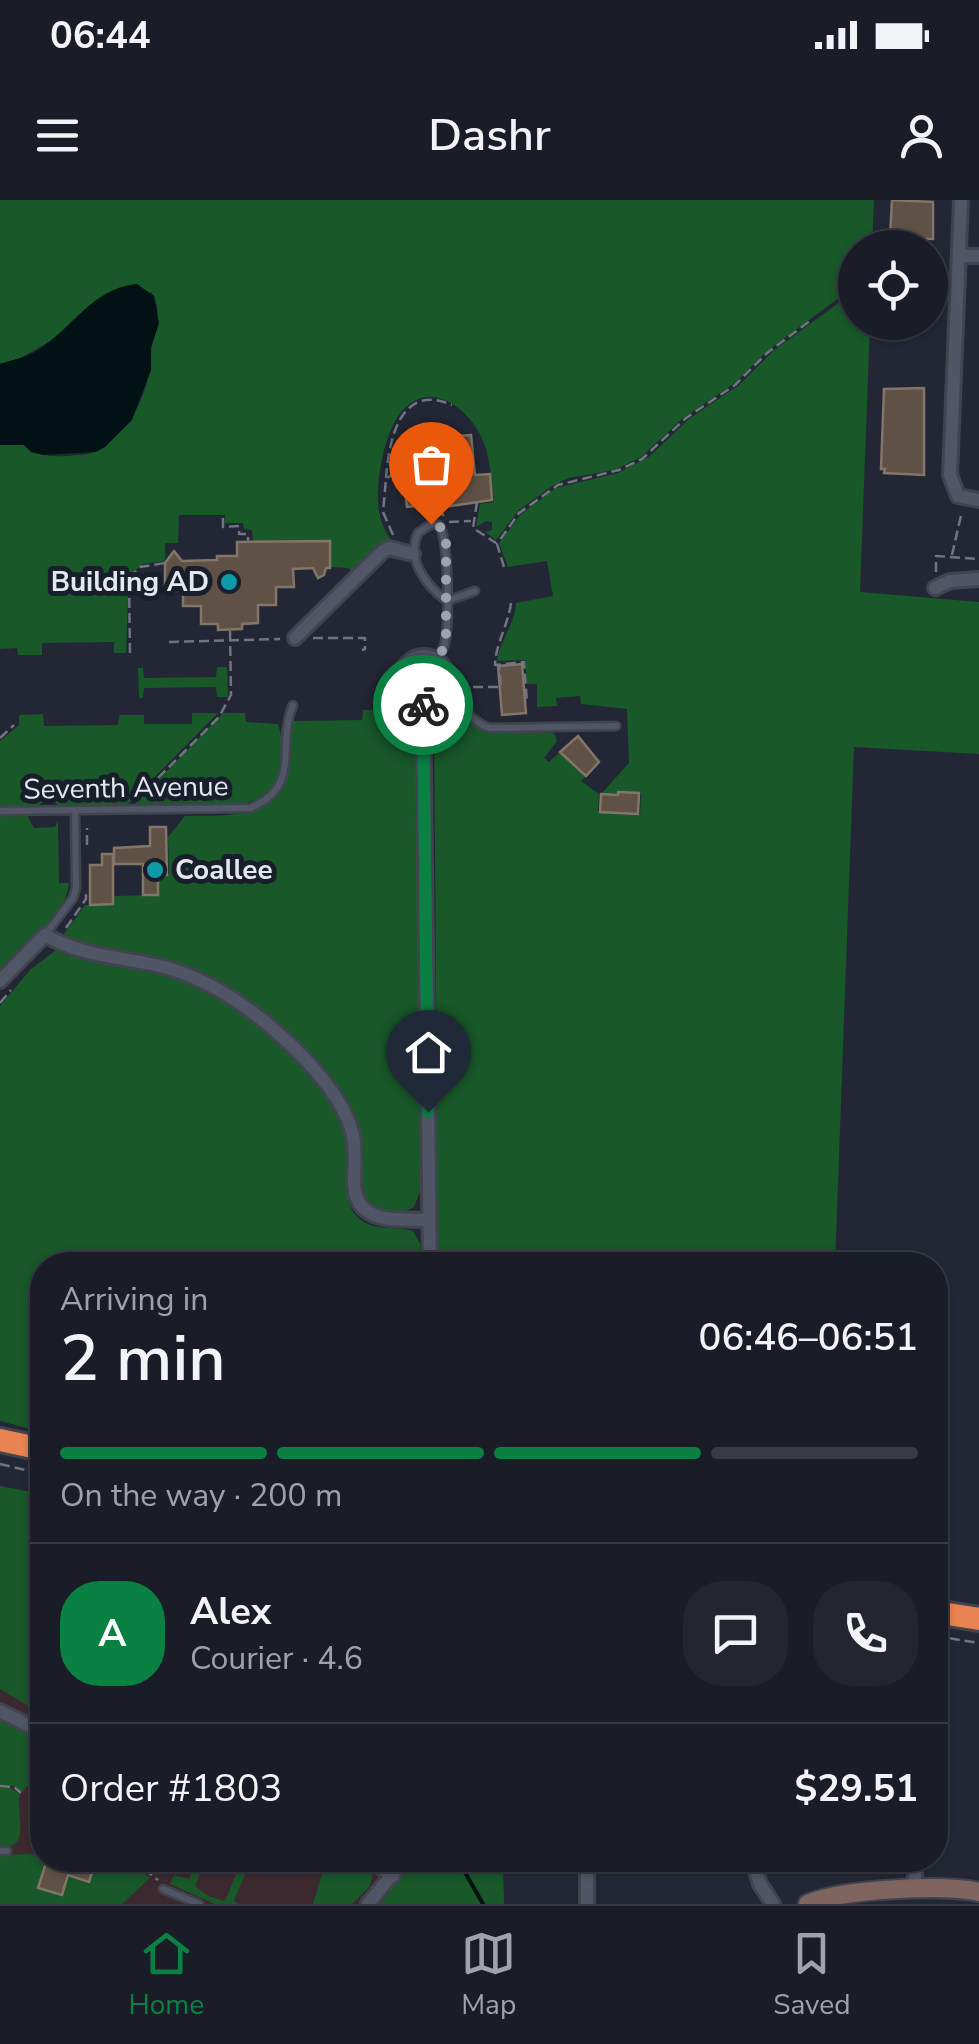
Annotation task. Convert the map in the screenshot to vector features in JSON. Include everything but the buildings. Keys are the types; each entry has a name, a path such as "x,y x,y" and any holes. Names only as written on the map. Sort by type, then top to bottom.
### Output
{"highway":[{"path":"0,1440 30,1446"},
{"path":"948,1614 979,1618"}],"street":[{"path":"961,200 950,475 958,496 979,500"},
{"path":"959,256 979,256"},
{"path":"296,638 383,552 389,548 413,554"},
{"path":"935,588 950,581 979,579"},
{"path":"415,658 435,659 446,671 445,690 435,701 423,704 405,695 400,673 415,658"},
{"path":"423,704 430,1252"},
{"path":"0,981 45,935 73,948 162,966 237,1002 305,1059 338,1100 352,1131 354,1186 356,1200 363,1210 387,1219 429,1220"},
{"path":"0,1710 30,1726"},
{"path":"387,1872 393,1876"},
{"path":"368,1904 396,1872"},
{"path":"587,1872 587,1904"},
{"path":"756,1872 773,1904"},
{"path":"915,1872 916,1890"},
{"path":"808,1904 835,1896 916,1890 979,1892"}],"lane":[{"path":"435,659 445,644 447,601 446,539 439,525 431,524 418,533 413,554 419,568 447,601"},
{"path":"447,601 475,591"},
{"path":"445,690 482,726 489,728 616,726"},
{"name":"Seventh Avenue","path":"0,812 237,810 261,804 282,780 285,724 293,705"},
{"path":"45,935 73,898 76,888 75,811"},
{"path":"161,1885 198,1904"}],"path":[{"path":"497,544 519,514 558,484 618,470 642,460 686,418 736,385 811,320"},
{"path":"398,544 383,512 389,446 396,424 406,410 424,402 441,400 452,406"},
{"path":"386,479 437,440"},
{"path":"476,502 474,528 497,544 504,567"},
{"path":"440,508 450,524 472,521"},
{"path":"952,556 962,511"},
{"path":"223,518 223,526 239,526 239,534 248,534 248,542"},
{"path":"936,560 936,556 979,558"},
{"path":"130,652 129,578 140,567 165,563"},
{"path":"511,603 495,665 524,662 527,703"},
{"path":"126,810 218,716 231,696 230,630"},
{"path":"169,642 365,638 362,650"},
{"path":"445,690 501,687 499,664"},
{"path":"0,738 14,725"},
{"path":"0,1464 30,1471"},
{"path":"948,1638 979,1642"},
{"path":"0,1786 20,1793"},
{"path":"146,1872 161,1885"}],"shaded area":[{"path":"137,284 154,296 159,323 151,348 151,370 132,420 95,452 43,455 24,445 0,445 0,364 38,350 107,293"},
{"path":"0,1486 30,1492 30,1872 503,1872 504,1904 0,1904"}],"green space":[{"path":"0,200 874,200 873,230 838,230 838,299 766,352 736,382 682,419 641,457 614,470 569,478 552,486 519,510 496,540 485,532 492,530 492,522 476,527 480,504 494,502 481,436 452,403 426,397 401,412 382,462 378,505 393,544 356,573 253,542 252,530 244,529 243,523 225,523 225,515 179,515 178,543 165,543 165,561 143,564 129,575 126,653 114,653 114,642 42,643 42,655 18,655 17,648 0,649 0,445 24,445 55,456 87,454 103,448 131,417 142,397 157,315 155,300 151,292 21,358 0,364"},
{"path":"838,303 838,340 869,340 860,592 979,602 979,754 854,747 835,1252 438,1252 434,715 445,703 452,703 484,731 554,733 557,741 544,758 549,762 560,752 586,776 581,781 599,794 598,812 640,814 641,793 601,794 629,763 627,709 581,704 580,696 556,698 557,706 537,707 537,684 527,684 525,660 497,661 516,603 553,596 547,561 508,567 499,543 521,514 556,488 618,473 650,456 689,419 739,385 773,351"},
{"path":"217,667 227,667 228,697 217,697 216,687 144,688 143,698 139,698 138,668 143,668 144,678 216,677"},
{"path":"363,710 409,712 417,730 422,1187 414,1207 395,1213 365,1202 357,1132 276,1024 162,960 98,949 67,940 63,935 85,905 113,904 113,896 158,895 158,875 169,874 168,837 185,816 234,814 267,805 284,779 289,727 293,721 362,720"},
{"path":"192,713 218,713 126,806 61,807 44,801 37,807 0,807 0,741 19,725 19,715 43,714 44,726 118,725 119,715 144,715 144,724 192,724"},
{"path":"223,713 245,713 246,722 278,724 284,757 278,781 263,796 241,804 133,806"},
{"path":"0,815 27,815 34,828 55,827 58,821 59,883 69,883 52,921 0,973"},
{"path":"56,950 153,971 207,992 258,1024 303,1065 337,1112 347,1143 347,1190 352,1210 368,1224 413,1231 421,1252 30,1252 30,1429 0,1421 0,1006 30,970"},
{"path":"0,1486 30,1492 30,1707 0,1689"},
{"path":"0,1719 30,1734 30,1788 22,1792 14,1786 0,1785"},
{"path":"0,1788 20,1794 20,1836 10,1846 0,1847"},
{"path":"30,1854 30,1872 52,1872 39,1888 61,1895 68,1875 89,1881 92,1872 143,1872 150,1878 122,1904 0,1904 0,1855"},
{"path":"192,1872 201,1872 195,1886 208,1896 225,1901 237,1872 246,1872 234,1901 238,1904 215,1904 170,1884 174,1875 189,1879"},
{"path":"322,1872 373,1875 369,1887 352,1904 313,1904"},
{"path":"405,1872 503,1872 504,1904 380,1904"}],"waterway":[{"path":"465,1872 483,1904"}],"way so far":[{"path":"423,705 438,698 448,681 445,668 435,659 446,638 446,539 439,525 431,524"}],"place":[{"name":"Building AD","path":"229,582"},
{"name":"Coallee","path":"155,870"}],"route":[{"path":"423,705 428,1112"}]}
